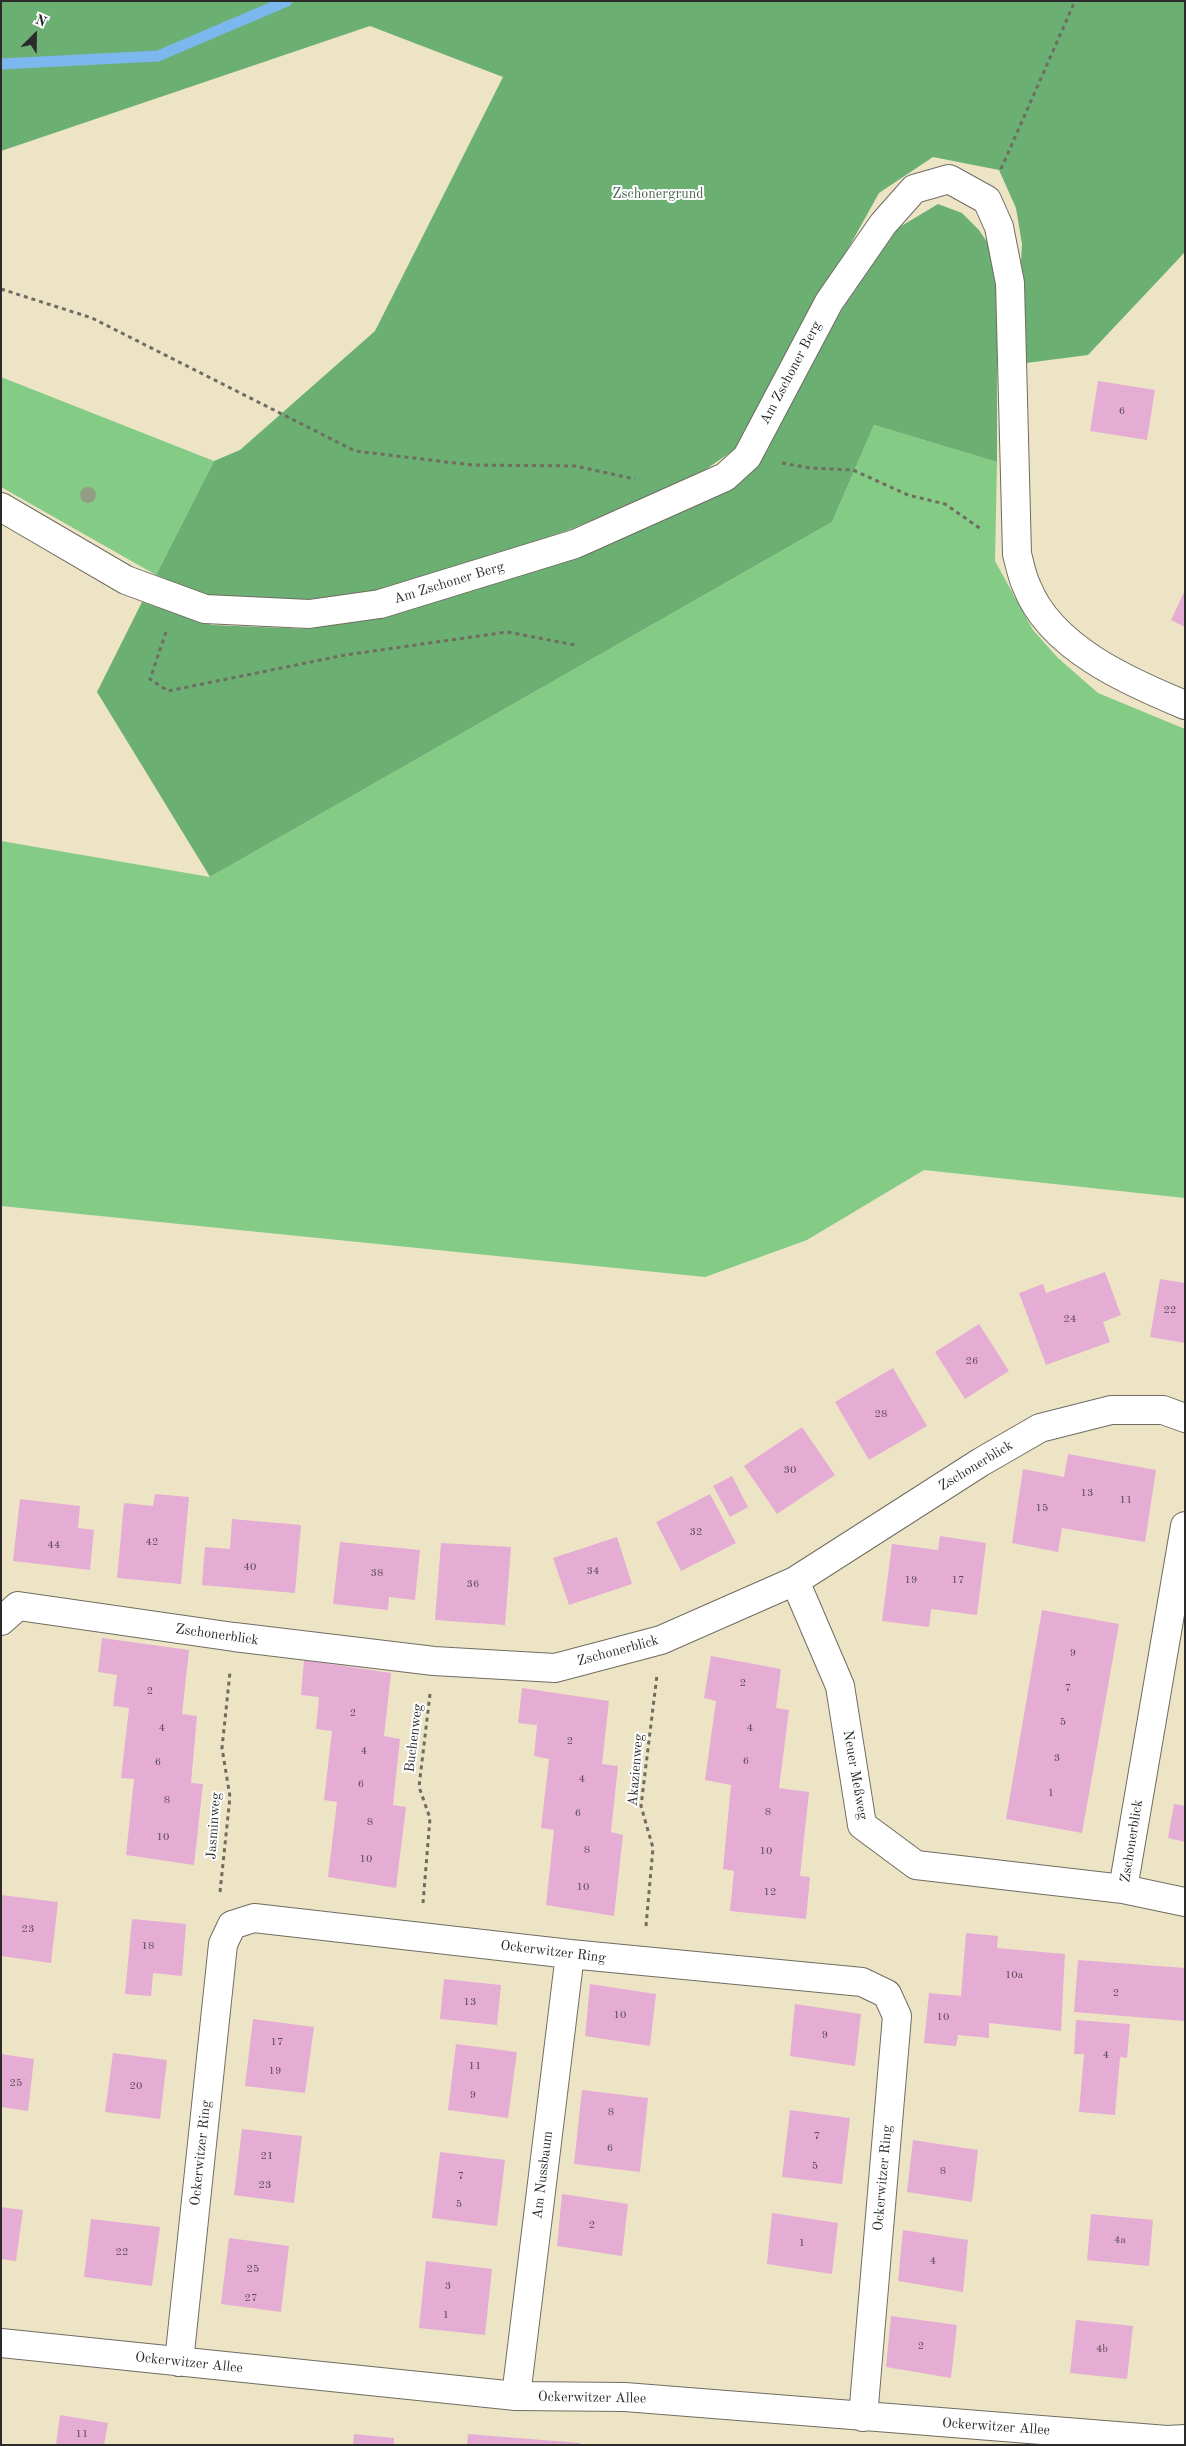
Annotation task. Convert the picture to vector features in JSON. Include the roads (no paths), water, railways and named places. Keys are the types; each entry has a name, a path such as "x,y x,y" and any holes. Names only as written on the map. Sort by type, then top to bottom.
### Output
{"street":[{"name":"Am Zschoner Berg","path":"1,507 126,580 205,609 309,614 380,604 576,544 725,477 747,456 829,302 883,224 914,189 949,179 987,200 999,227 1010,283 1017,554 1027,588 1045,618 1070,642 1125,680 1185,705"},
{"name":"Zschonerblick","path":"1,1621 18,1606 234,1638 434,1661 555,1668 661,1640 795,1582 981,1462 1040,1428 1111,1410 1163,1410 1185,1418"},
{"name":"Zschonerblick","path":"1185,1526 1123,1888 1185,1902"},
{"name":"Neuer Meßweg","path":"795,1582 840,1686 862,1825 916,1865 1123,1888"},
{"name":"Ockerwitzer Ring","path":"178,2362 223,1944 232,1925 254,1918 643,1962 862,1982 887,1994 897,2016 863,2417"},
{"name":"Am Nussbaum","path":"516,2396 570,1954"},
{"name":"Ockerwitzer Allee","path":"1,2343 516,2396 624,2397 1167,2440 1185,2439"}],"waterway":[{"path":"1,64 158,56 287,1"}],"park label":[{"name":"Zschonergrund","path":"658,194"}]}
